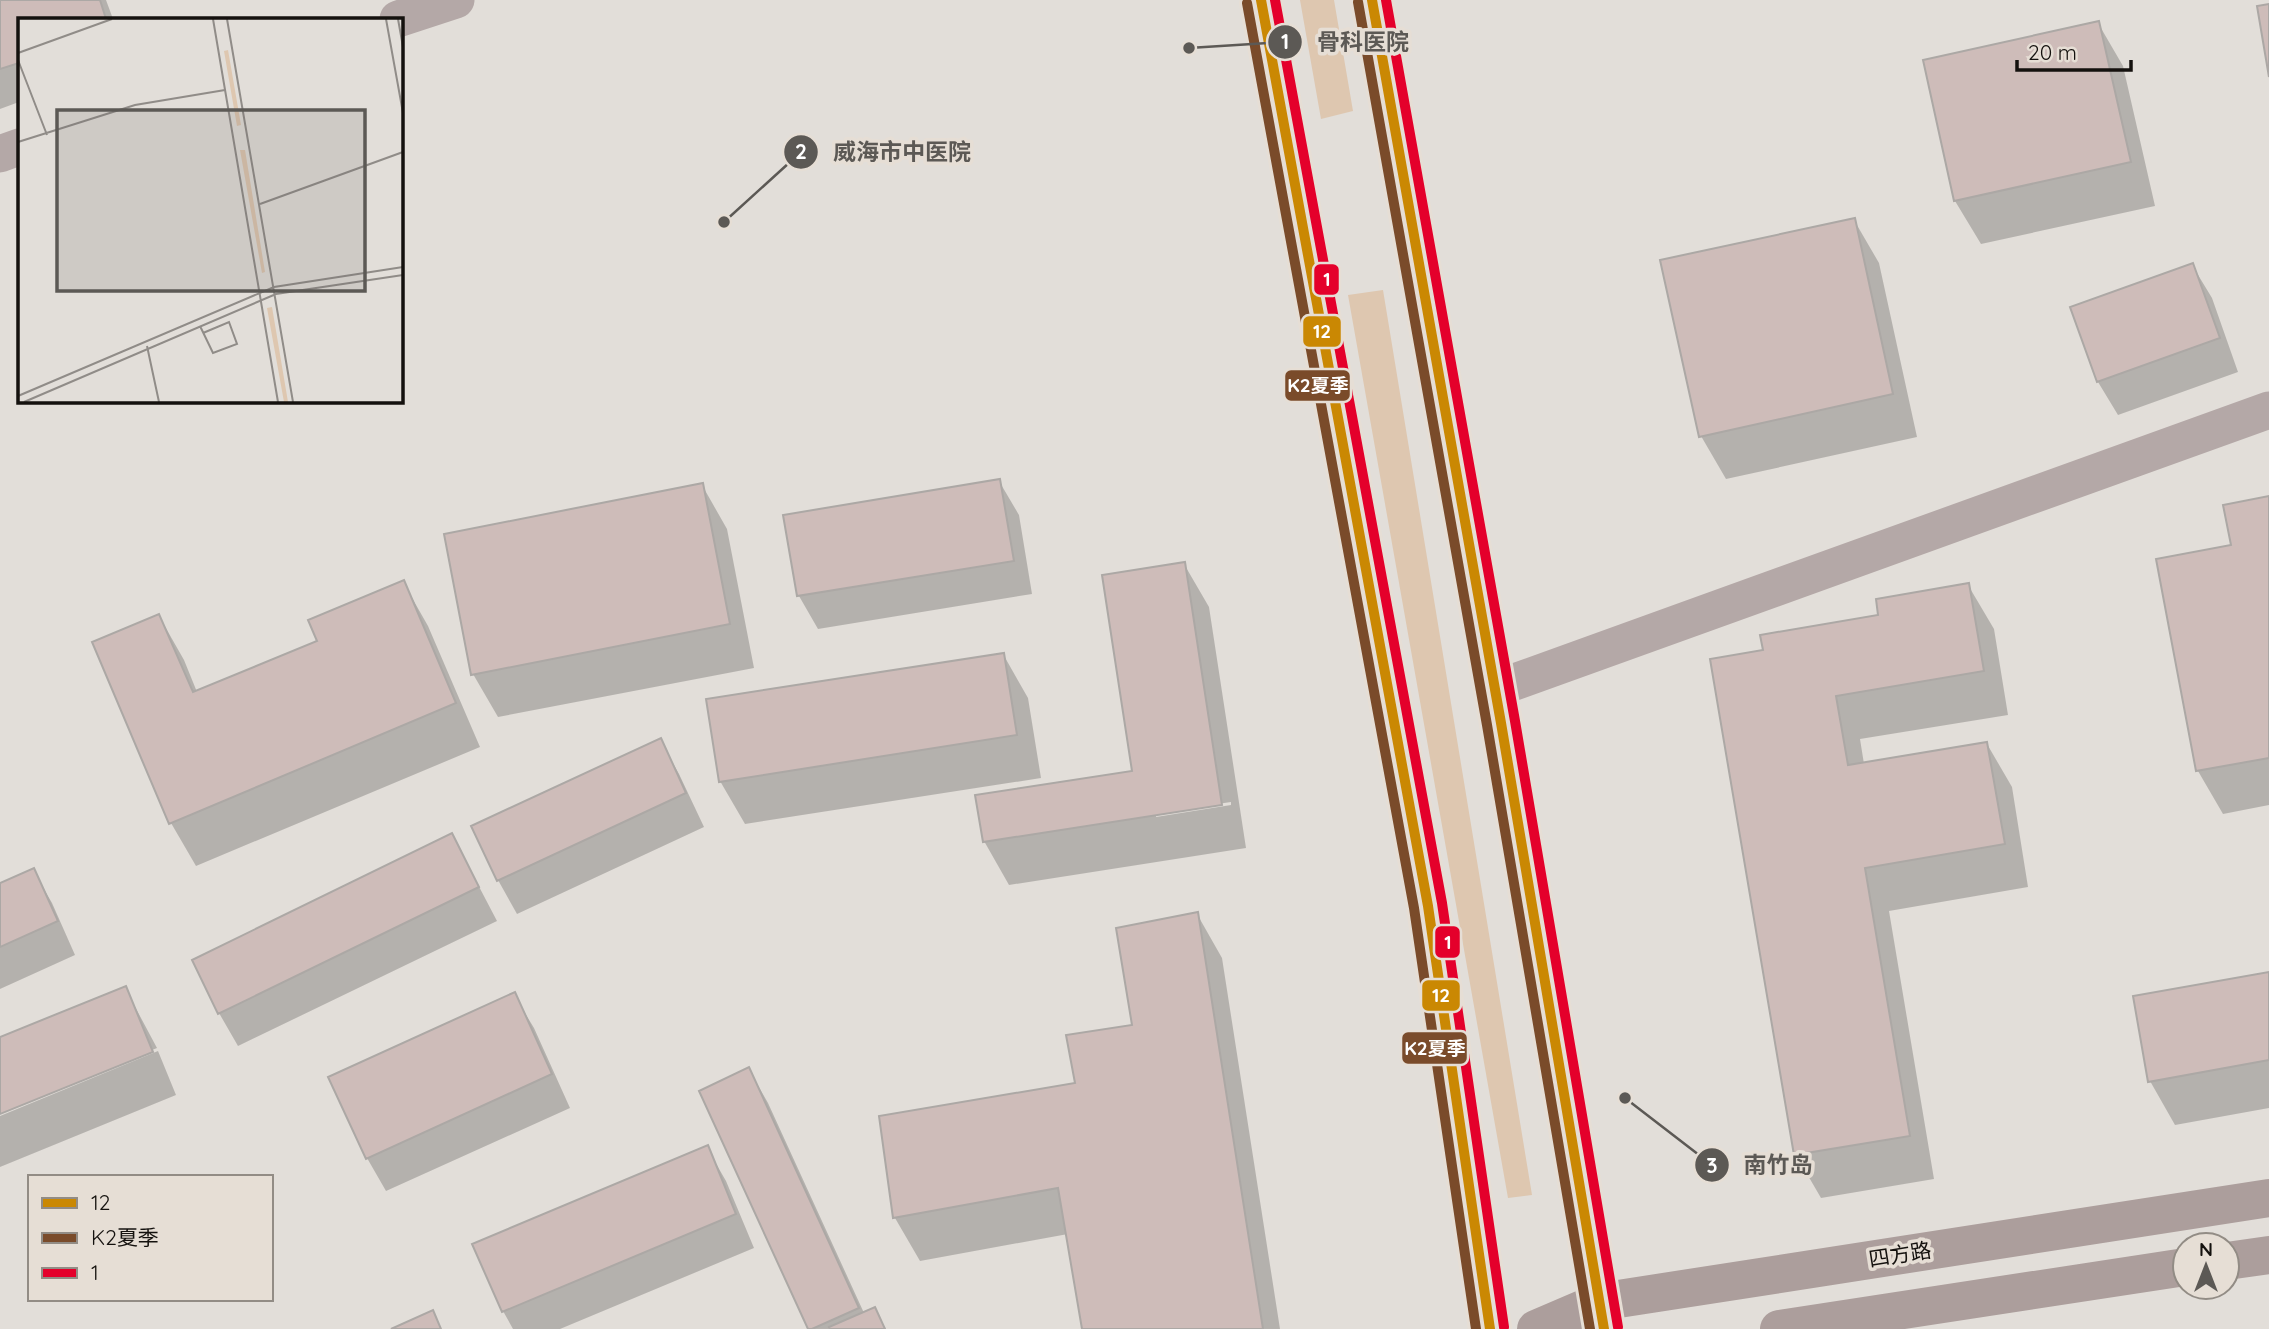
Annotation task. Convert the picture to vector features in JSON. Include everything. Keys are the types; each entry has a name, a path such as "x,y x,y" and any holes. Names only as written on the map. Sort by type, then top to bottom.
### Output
{"main road":[{"path":"1261,0 1428,906 1490,1329"},
{"path":"1372,0 1495,689 1602,1315"},
{"name":"四方路","path":"1536,1329 1602,1315 2269,1198"},
{"path":"2241,1259 2269,1255"},
{"path":"1779,1329 2171,1270"}],"street":[{"path":"401,18 456,0"},
{"path":"0,154 18,147"},
{"path":"1495,689 2269,410"}],"shaded area":[{"path":"1300,0 1334,0 1353,111 1321,119"},
{"path":"1383,290 1532,1195 1508,1198 1348,295"}],"building":[{"path":"0,0 100,0 106,18 18,18 18,63 0,69"},
{"path":"2269,4 2269,77 2257,6"},
{"path":"2099,21 2131,162 1954,201 1923,60"},
{"path":"1855,218 1893,394 1699,437 1660,260"},
{"path":"2193,263 2220,338 2097,382 2070,307"},
{"path":"1000,479 1014,561 797,596 783,515"},
{"path":"703,483 730,624 471,675 444,534"},
{"path":"2269,496 2269,758 2196,771 2156,559 2231,545 2223,505"},
{"path":"1185,562 1222,805 983,842 975,795 1132,771 1102,575"},
{"path":"404,580 456,703 169,824 92,642 159,614 193,692 317,641 308,620"},
{"path":"1969,583 1984,671 1836,696 1848,765 1987,742 2005,844 1865,868 1910,1136 1794,1155 1710,659 1763,650 1760,635 1878,615 1876,599"},
{"path":"1004,653 1017,735 719,782 706,699"},
{"path":"661,738 686,793 497,881 471,826"},
{"path":"452,833 479,887 218,1014 192,960"},
{"path":"34,868 58,921 0,947 0,883"},
{"path":"1198,912 1263,1329 1082,1329 1058,1188 893,1218 879,1116 1075,1083 1066,1035 1132,1025 1116,928"},
{"path":"2269,972 2269,1060 2148,1082 2133,996"},
{"path":"126,986 153,1052 0,1114 0,1037"},
{"path":"515,992 552,1074 366,1159 328,1077"},
{"path":"749,1067 859,1308 812,1329 808,1329 699,1091"},
{"path":"708,1145 736,1214 502,1312 472,1244"},
{"path":"875,1307 885,1329 829,1327"},
{"path":"433,1310 441,1329 391,1329"}],"transit line":[{"name":"12","path":"1261,0 1428,906 1490,1329"},
{"name":"1","path":"1275,0 1442,903 1504,1327"},
{"name":"12","path":"1372,0 1501,723 1604,1329"},
{"name":"1","path":"1386,0 1515,721 1618,1327"},
{"name":"K2夏季","path":"1358,2 1487,725 1590,1329"},
{"name":"K2夏季","path":"1247,3 1414,908 1476,1329"}],"place":[{"name":"骨科医院","path":"1189,48"},
{"name":"威海市中医院","path":"724,222"},
{"name":"南竹岛","path":"1625,1098"}]}
